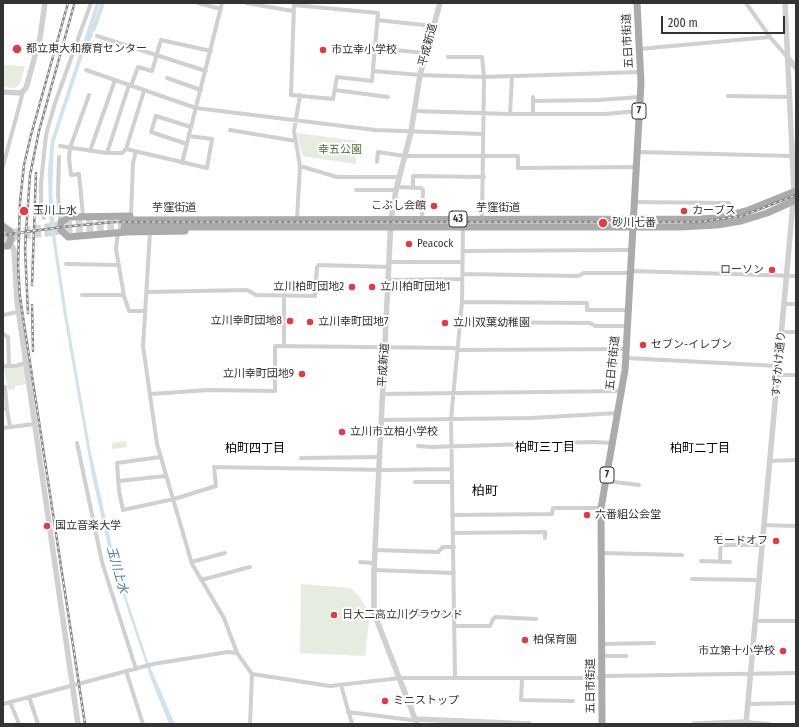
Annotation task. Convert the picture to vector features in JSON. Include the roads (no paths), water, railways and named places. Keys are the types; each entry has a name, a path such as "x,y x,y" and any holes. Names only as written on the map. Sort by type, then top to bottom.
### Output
{"main road":[{"name":"五日市街道","path":"602,724 601,508 622,391 626,358 640,97 637,3"},
{"name":"芋窪街道","path":"220,223 296,219 698,220 728,216 758,207 795,192"},
{"name":"芋窪街道","path":"124,224 220,223 390,227 687,227 728,224 767,213 794,201"},
{"path":"83,216 185,216 220,223 182,231 118,233 68,237 63,233 60,226 64,219 83,216"},
{"path":"3,226 10,232 11,240 4,247"}],"street":[{"path":"3,166 23,92 26,88 40,38 45,3"},
{"path":"44,218 41,206 41,183 46,135 55,103 91,3"},
{"path":"198,3 221,9"},
{"path":"182,163 222,3"},
{"path":"246,3 293,11"},
{"name":"平成新道","path":"416,721 374,613 374,563 389,280 390,227 396,189 411,132 420,75 432,26 440,3"},
{"path":"746,3 770,37 796,68"},
{"name":"すずかけ通り","path":"746,723 786,276 795,192 785,3"},
{"path":"294,4 330,5 378,13 372,81 337,77 333,99 291,95 294,4"},
{"path":"377,20 432,26"},
{"path":"97,36 206,71"},
{"path":"639,49 770,37"},
{"path":"106,153 138,67 152,71 160,40 211,50"},
{"path":"375,48 425,53"},
{"path":"448,57 482,57 484,77 484,177 482,219"},
{"path":"86,70 196,108 375,130 483,134"},
{"path":"373,71 420,75 484,77 640,72"},
{"path":"510,114 512,77"},
{"path":"167,78 201,90"},
{"path":"90,151 115,80"},
{"path":"334,90 388,97"},
{"path":"60,146 106,153 122,153 126,149 144,91"},
{"path":"3,92 23,92"},
{"path":"83,216 79,174 72,175 69,158 70,148 89,94"},
{"path":"296,219 300,166 296,141 296,120 300,95"},
{"path":"728,96 790,97"},
{"path":"534,114 533,99 599,100 640,97"},
{"path":"414,111 510,114 605,114 639,111"},
{"path":"187,144 151,132 156,116 191,127"},
{"path":"230,130 296,141"},
{"path":"126,149 207,168 212,139 189,136"},
{"path":"131,216 133,163 136,151"},
{"path":"376,162 378,152 405,156 518,156 518,168 636,167"},
{"path":"637,152 792,156"},
{"path":"59,157 58,194 60,220"},
{"path":"300,166 338,178 400,177"},
{"path":"413,187 413,176 484,177"},
{"path":"356,190 413,187 421,188 423,190 422,219"},
{"path":"634,202 729,203 728,216"},
{"path":"455,678 451,419 462,302 463,219"},
{"path":"150,232 143,346 160,457 165,476 174,499 191,562 224,618 237,653 252,674 250,724"},
{"path":"118,233 116,249 124,295 129,311 145,311"},
{"path":"4,247 12,246 14,250 14,278 18,312 78,724"},
{"path":"463,251 631,250"},
{"path":"147,292 247,290 256,295 315,296 317,267 319,266 463,262"},
{"path":"66,264 119,265"},
{"path":"389,280 463,276 578,276 584,273 631,272 796,276"},
{"path":"82,294 124,295"},
{"path":"284,296 284,346"},
{"path":"462,302 587,303 587,310 629,310"},
{"path":"784,304 796,304"},
{"path":"3,315 18,312"},
{"path":"460,322 628,326"},
{"path":"782,332 796,332"},
{"path":"3,334 8,337 9,365"},
{"path":"151,394 208,390 275,390 275,346 458,349 626,349"},
{"path":"626,358 779,366"},
{"path":"3,366 16,366 25,363"},
{"path":"778,375 796,375"},
{"path":"3,387 5,387 5,409 10,427"},
{"path":"382,394 622,391"},
{"path":"381,420 618,413"},
{"path":"3,428 34,424"},
{"path":"418,446 452,447 592,442 612,443"},
{"path":"77,444 102,562 136,669"},
{"path":"160,457 117,463 123,510 174,499 216,486 214,467 378,470 452,469"},
{"path":"301,458 379,457"},
{"path":"770,461 796,460"},
{"path":"118,480 165,476"},
{"path":"606,481 639,485"},
{"path":"415,482 452,482"},
{"path":"453,515 552,514 553,508 601,508"},
{"path":"764,525 796,526"},
{"path":"453,533 545,532 545,538"},
{"path":"720,561 721,535"},
{"path":"721,545 762,545"},
{"path":"375,550 438,552 443,547 454,547"},
{"path":"191,562 225,553"},
{"path":"601,553 682,555"},
{"path":"701,561 730,562"},
{"path":"360,562 374,563"},
{"path":"201,580 250,567"},
{"path":"374,570 454,573"},
{"path":"692,579 760,580"},
{"path":"374,613 454,615"},
{"path":"455,626 490,626 493,619 496,617 536,619"},
{"path":"756,621 796,621"},
{"path":"602,644 654,643"},
{"path":"3,704 153,664 228,652 237,653"},
{"path":"602,656 626,656"},
{"path":"126,671 143,724"},
{"path":"252,674 320,685 341,685 400,678 602,678 605,676 796,673"},
{"path":"522,678 521,700 573,702"},
{"path":"341,685 352,724"},
{"path":"29,697 38,724"},
{"path":"10,702 19,724"},
{"path":"748,704 796,703"},
{"path":"348,712 416,721 529,724"},
{"path":"694,724 769,724"}],"water":[{"path":"96,3 100,3 91,29 101,3 105,3 95,31 92,32 93,35 85,49 54,143 52,191 56,242 90,448 114,556 119,576 148,662 175,724 169,724 151,679 111,559 92,476 64,316 49,216 48,168 51,141"}],"tunnel":[{"path":"3,234 59,225 124,220"},
{"path":"3,239 60,231 124,227"}],"railway":[{"path":"68,3 24,165 20,202 18,265 20,297 85,724"},
{"path":"28,313 25,248 30,175 39,131 74,5"},
{"path":"32,285 36,173"},
{"path":"3,235 114,222 699,222 742,216 796,195"},
{"path":"32,305 33,351"}],"place":[{"name":"都立東大和療育センター","path":"17,49"},
{"name":"市立幸小学校","path":"323,50"},
{"name":"こぶし会館","path":"434,206"},
{"name":"玉川上水","path":"24,211"},
{"name":"カーブス","path":"684,211"},
{"name":"砂川七番","path":"603,223"},
{"name":"Peacock","path":"409,244"},
{"name":"ローソン","path":"772,270"},
{"name":"立川柏町団地2","path":"352,287"},
{"name":"立川柏町団地1","path":"372,287"},
{"name":"立川幸町団地8","path":"290,321"},
{"name":"立川幸町団地7","path":"310,322"},
{"name":"立川双葉幼稚園","path":"445,323"},
{"name":"セブン-イレブン","path":"643,345"},
{"name":"立川幸町団地9","path":"302,374"},
{"name":"立川市立柏小学校","path":"342,432"},
{"name":"六番組公会堂","path":"587,515"},
{"name":"国立音楽大学","path":"47,526"},
{"name":"モードオフ","path":"776,541"},
{"name":"日大二高立川グラウンド","path":"334,615"},
{"name":"柏保育園","path":"525,640"},
{"name":"市立第十小学校","path":"783,651"},
{"name":"ミニストップ","path":"385,701"}],"district":[{"name":"柏町三丁目","path":"545,448"},
{"name":"柏町四丁目","path":"255,449"},
{"name":"柏町二丁目","path":"700,449"},
{"name":"柏町","path":"485,491"}],"park label":[{"name":"幸五公園","path":"340,150"}]}
